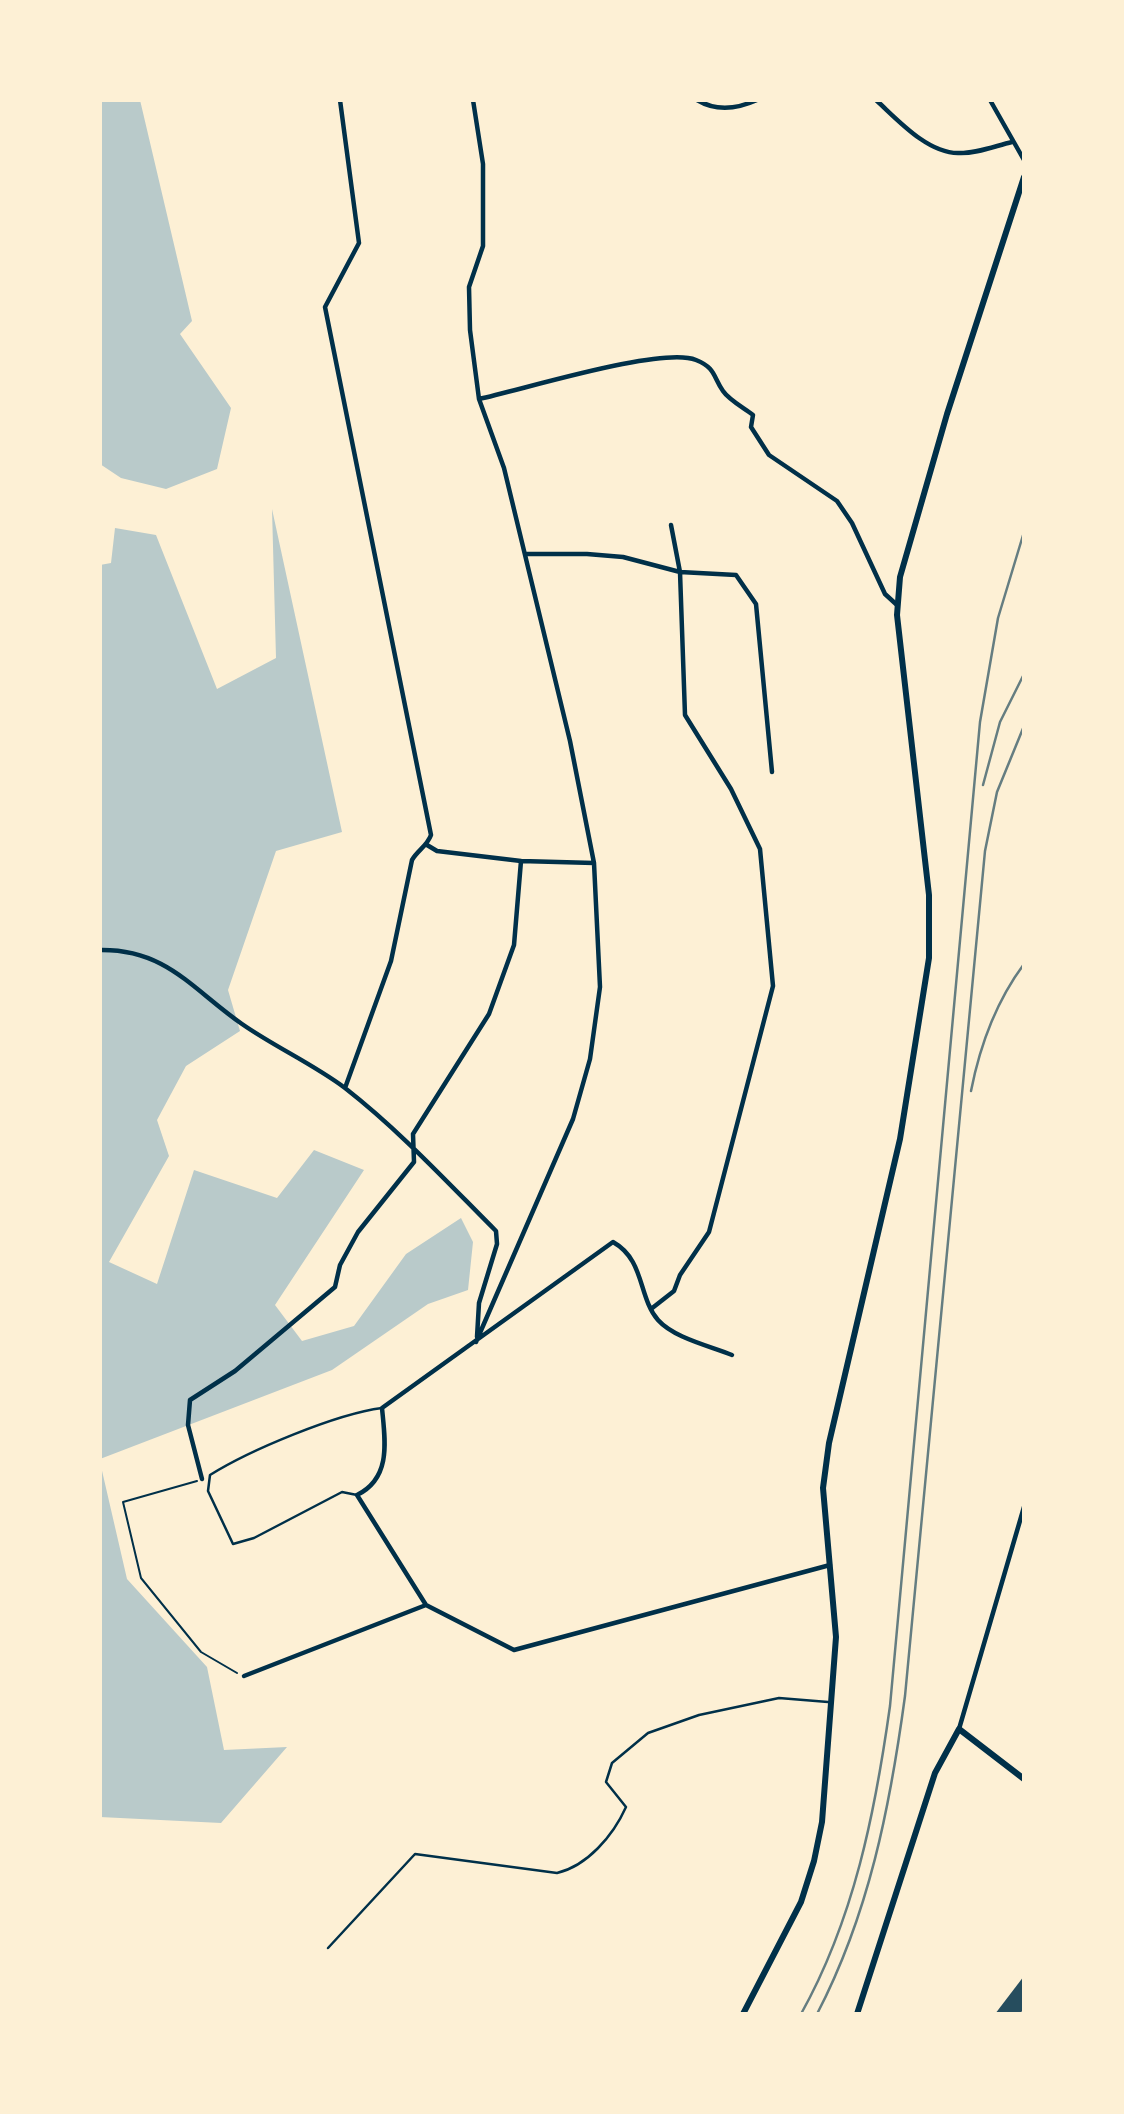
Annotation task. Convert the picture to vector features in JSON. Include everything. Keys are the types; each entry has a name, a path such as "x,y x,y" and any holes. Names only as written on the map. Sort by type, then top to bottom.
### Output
{"main road":[{"path":"743,2014 801,1902 814,1861 822,1822 836,1637 823,1488 829,1443 900,1139 929,958 929,895 897,604 900,577 947,414 1024,177"},
{"path":"856,2014 934,1773 959,1729 1024,1779"}],"street":[{"path":"340,100 359,243 325,307 431,835 427,845 416,852 412,860 391,961 345,1088"},
{"path":"473,100 483,164 483,246 470,287 470,330 479,400 504,468 570,741 594,863 600,987 590,1059 573,1119 476,1342"},
{"path":"697,100 725,109 741,107 757,100"},
{"path":"876,100 918,135 947,152 961,153 1012,142"},
{"path":"990,100 1024,160"},
{"path":"479,400 670,356 695,360 716,373 723,392 753,415 751,427 769,455 837,500 852,523 885,594 897,604"},
{"path":"651,1308 674,1290 680,1275 709,1232 773,985 760,849 731,789 685,715 680,572 671,524"},
{"path":"525,554 623,557 680,572 736,575 756,604 772,772"},
{"path":"427,845 437,850 521,861 594,863"},
{"path":"202,1479 188,1425 190,1400 235,1371 335,1287 340,1265 358,1232 414,1162 413,1133 489,1014 514,944 521,861"},
{"path":"100,950 127,950 155,960 205,993 227,1014 345,1088 413,1146 496,1231 497,1244 479,1303 476,1342"},
{"path":"732,1355 667,1328 651,1308 643,1281 629,1257 613,1242 382,1408 386,1450 382,1466 369,1489 357,1495 426,1605 514,1650 831,1565"},
{"path":"959,1729 1024,1507"},
{"path":"244,1676 426,1605"}],"lane":[{"path":"357,1495 342,1492 247,1541 233,1545 208,1491 210,1475 235,1460 358,1411 382,1408"},
{"path":"328,1948 415,1854 557,1873 576,1868 618,1826 626,1807 606,1782 612,1763 648,1732 699,1715 779,1698 832,1702"}],"path":[{"path":"202,1479 124,1502 141,1578 201,1653 244,1676"}],"shaded area":[{"path":"100,100 140,100 192,321 180,334 231,408 217,469 166,489 121,478 100,464"},
{"path":"272,509 342,832 276,851 228,990 240,1031 186,1066 157,1120 169,1156 109,1262 157,1284 194,1170 277,1198 314,1150 364,1170 275,1305 302,1341 354,1326 406,1254 461,1218 473,1242 468,1290 428,1304 332,1370 100,1459 100,565 111,563 115,528 156,535 217,689 276,658"},
{"path":"100,1462 127,1579 207,1667 224,1750 287,1747 221,1823 100,1817"}],"building":[{"path":"1024,1976 1024,2010 1018,2014 995,2014"}],"railway":[{"path":"801,2014 835,1941 860,1865 884,1746 890,1706 980,722 998,618 1024,532"},
{"path":"983,785 1000,722 1024,674"},
{"path":"817,2014 851,1938 864,1899 884,1819 899,1737 985,851 997,792 1024,726"},
{"path":"971,1091 990,1025 1024,964"}]}
